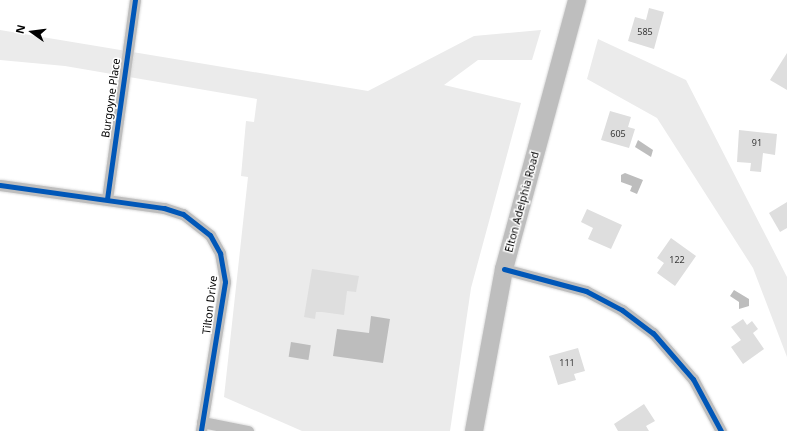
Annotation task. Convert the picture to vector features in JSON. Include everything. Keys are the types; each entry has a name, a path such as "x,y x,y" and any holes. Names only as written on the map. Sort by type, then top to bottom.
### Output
{"main road":[{"name":"Elton Adelphia Road","path":"474,431 504,269 577,0"}],"street":[{"name":"Burgoyne Place","path":"107,200 135,0"},
{"name":"Tilton Drive","path":"0,185 164,208 183,214 202,227 220,253 225,282 201,426"},
{"path":"504,269 586,291 622,310 653,333 693,379 721,431"},
{"path":"201,426 248,431"}],"shaded area":[{"path":"0,30 368,91 474,36 541,30 532,60 478,60 444,85 521,103 471,288 450,431 302,431 224,397 248,177 241,176 246,121 254,122 257,99 65,66 0,60"},
{"path":"598,39 686,80 787,277 787,357 753,268 657,118 587,79"},
{"path":"638,140 653,150 651,157 635,147"},
{"path":"625,173 643,180 637,194 630,191 632,186 621,182 621,175"},
{"path":"734,290 749,299 749,306 739,309 739,302 730,296"},
{"path":"371,316 390,319 383,363 333,356 337,329 369,333"},
{"path":"291,342 311,345 308,360 289,357"}],"building":[{"path":"649,8 664,12 654,49 628,41 635,17 646,20"},
{"path":"787,53 787,90 770,80"},
{"path":"610,111 631,117 628,127 635,129 629,148 601,140"},
{"path":"739,130 777,134 775,155 763,153 761,172 750,171 751,163 737,162"},
{"path":"787,202 787,228 780,232 769,213"},
{"path":"587,209 622,225 611,249 588,239 593,228 581,222"},
{"path":"671,238 696,256 675,286 657,273 664,263 657,258"},
{"path":"312,269 359,276 356,292 347,291 344,315 316,312 315,319 304,317"},
{"path":"743,319 747,325 752,321 758,329 753,333 764,349 743,364 731,347 741,340 731,327"},
{"path":"578,348 585,371 574,374 576,380 558,385 549,356"},
{"path":"644,404 655,421 646,426 649,431 618,431 614,424"}],"cycle path":[{"path":"107,199 135,0"},
{"path":"0,185 164,208 183,214 210,235 220,253 225,282 201,431"},
{"path":"504,269 586,291 622,310 653,333 693,379 721,431"}]}
